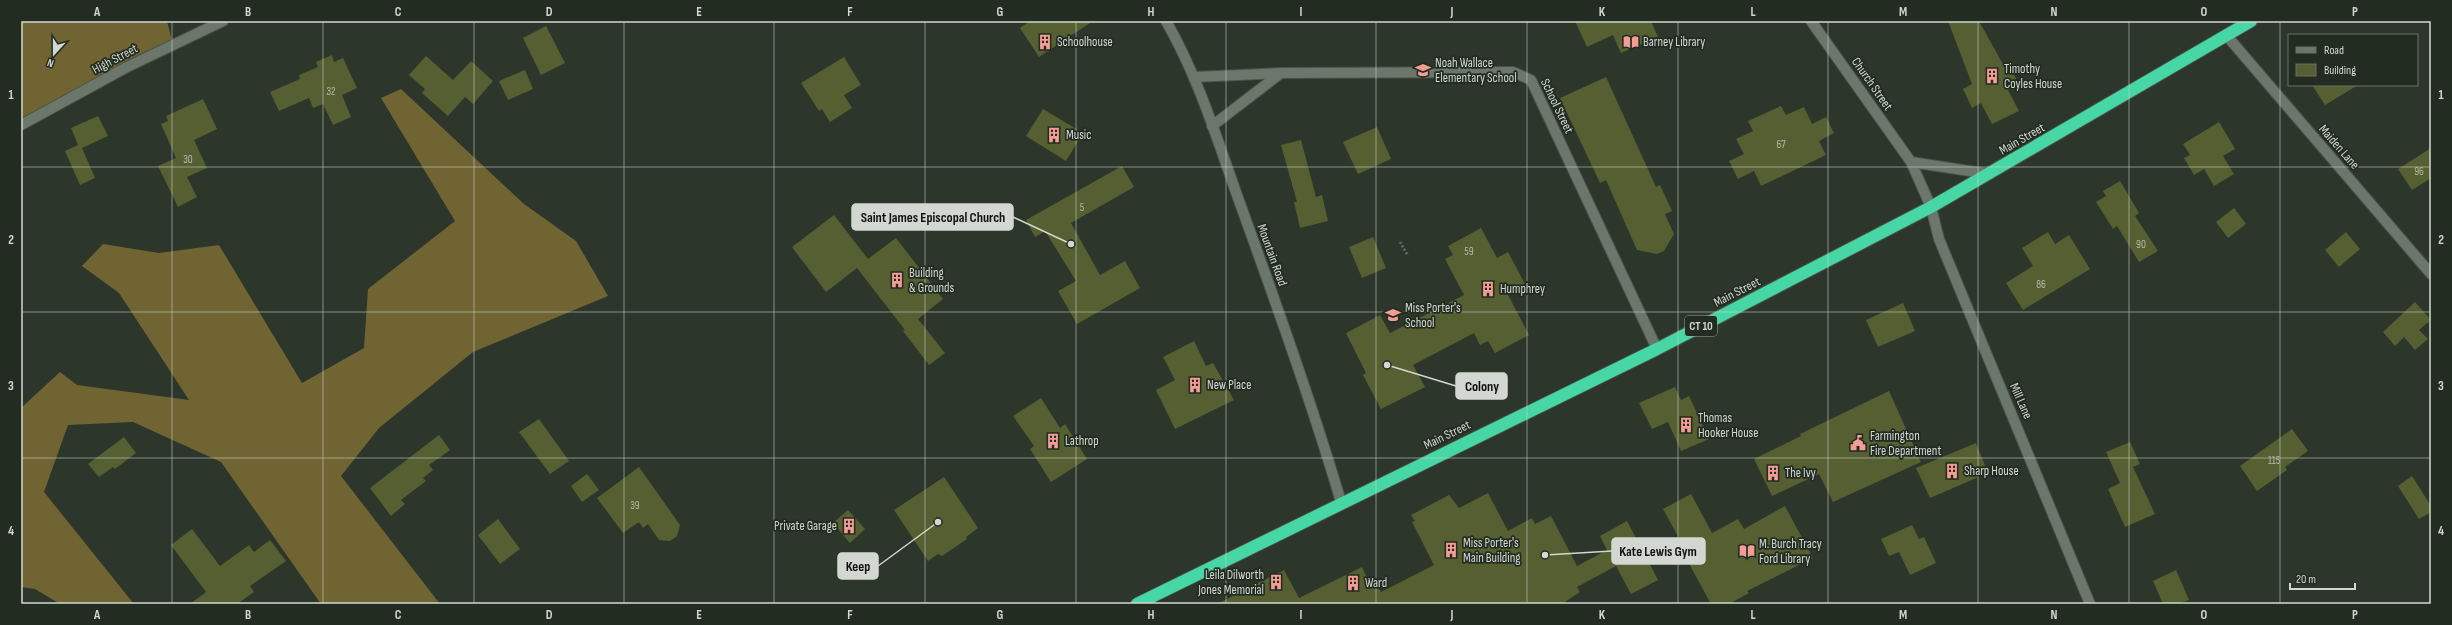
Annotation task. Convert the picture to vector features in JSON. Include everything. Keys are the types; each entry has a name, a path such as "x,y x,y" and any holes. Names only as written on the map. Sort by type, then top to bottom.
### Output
{"highway":[{"name":"Main Street","path":"1137,604 1340,502 1657,349 1931,207 2249,22"}],"street":[{"name":"High Street","path":"21,125 127,67 223,21"},
{"name":"Mountain Road","path":"1166,21 1194,77 1270,286 1340,502"},
{"name":"Church Street","path":"1811,21 1911,162 1931,207"},
{"name":"Maiden Lane","path":"2227,36 2431,274"},
{"name":"School Street","path":"1194,77 1281,73 1513,72 1531,80 1657,349"},
{"path":"1212,126 1281,73"},
{"path":"1911,162 1989,174"},
{"name":"Mill Lane","path":"1931,207 1939,239 2090,604"}],"path":[{"path":"1400,242 1408,256"}],"shaded area":[{"path":"21,21 167,21 173,45 21,125"},
{"path":"401,89 524,204 576,241 608,296 473,352 379,428 341,476 440,604 321,604 221,462 133,422 68,425 44,492 134,604 60,604 35,589 21,587 21,408 60,372 77,385 189,400 119,293 82,266 103,244 159,253 219,245 302,383 364,348 368,289 455,221 381,98"}],"building":[{"name":"Schoolhouse","path":"1030,21 1093,21 1039,57 1020,28"},
{"name":"Barney Library","path":"1575,21 1651,21 1658,37 1621,53 1613,35 1587,47"},
{"name":"Timothy Coyles House","path":"1948,21 1979,21 2005,68 2010,66 2019,85 2008,90 2019,111 1992,124 1981,103 1972,108 1963,89 1972,84"},
{"path":"546,26 565,63 541,75 523,38"},
{"path":"332,55 334,62 343,58 357,88 342,95 351,117 333,125 323,104 313,108 309,98 279,111 270,92 300,79 299,75 318,67 316,62"},
{"path":"426,56 453,80 471,61 493,81 473,104 465,97 448,116 422,93 425,89 409,75"},
{"path":"844,57 861,85 844,95 852,108 830,122 822,109 819,111 801,83"},
{"path":"525,70 533,89 508,100 499,81"},
{"path":"1606,77 1656,187 1660,185 1672,211 1665,214 1674,234 1664,251 1657,254 1637,250 1606,180 1600,183 1560,98"},
{"path":"2313,86 2356,86 2325,105"},
{"path":"203,99 217,129 194,140 207,168 187,177 197,197 178,207 158,166 176,158 161,124 168,121 166,116"},
{"path":"1781,106 1786,115 1804,107 1812,124 1826,117 1834,133 1819,141 1826,155 1761,186 1754,171 1738,179 1729,161 1744,154 1736,139 1753,131 1748,121"},
{"name":"Music","path":"1043,109 1083,133 1066,161 1026,136"},
{"path":"98,116 108,136 82,148 95,178 80,185 65,151 78,145 71,128"},
{"path":"2219,122 2235,149 2223,156 2234,174 2214,186 2204,169 2194,175 2184,158 2190,155 2183,144"},
{"path":"1377,127 1391,159 1358,174 1343,142"},
{"path":"1301,140 1316,197 1322,195 1328,221 1300,228 1294,202 1297,202 1281,145"},
{"path":"2431,148 2431,178 2412,190 2398,169"},
{"path":"1122,166 1134,187 1071,223 1100,275 1125,261 1140,288 1077,324 1058,291 1076,281 1045,231 1035,237 1026,220"},
{"path":"2120,181 2139,213 2135,216 2158,251 2139,262 2117,226 2113,229 2096,202 2106,196 2103,191"},
{"path":"2234,208 2246,224 2228,238 2216,222"},
{"name":"Building & Grounds","path":"834,215 868,259 896,238 943,299 918,319 945,353 929,365 903,331 905,330 857,268 826,292 792,247"},
{"path":"1481,228 1497,258 1508,252 1525,284 1507,293 1529,335 1495,353 1488,341 1480,345 1474,333 1413,365 1425,387 1381,409 1363,375 1366,373 1346,333 1380,315 1390,333 1464,295 1445,259 1453,255 1448,246"},
{"path":"2048,232 2055,244 2069,235 2090,269 2023,310 2006,283 2033,266 2022,248"},
{"path":"2346,232 2360,249 2339,267 2325,250"},
{"path":"1373,237 1386,268 1362,278 1349,247"},
{"path":"2415,302 2431,320 2419,330 2428,339 2415,350 2404,337 2395,346 2383,332"},
{"path":"1903,303 1915,331 1878,347 1866,320"},
{"name":"New Place","path":"1194,341 1206,366 1213,363 1234,400 1175,429 1156,390 1175,380 1163,357"},
{"name":"Thomas Hooker House","path":"1675,387 1681,400 1689,396 1709,439 1681,451 1668,422 1652,429 1639,403"},
{"name":"Farmington Fire Department","path":"1889,391 1921,462 1833,502 1819,474 1772,496 1754,459 1801,436 1800,434"},
{"name":"Lathrop","path":"1041,398 1060,428 1065,424 1087,459 1051,482 1030,449 1034,446 1013,416"},
{"path":"539,419 569,461 550,474 519,432"},
{"path":"2292,429 2308,451 2285,467 2287,470 2257,491 2240,466"},
{"path":"439,435 450,450 429,465 433,470 423,478 426,481 401,500 405,504 391,516 370,488"},
{"path":"124,437 136,453 115,469 113,467 99,477 88,464"},
{"path":"2130,442 2140,464 2133,467 2155,514 2125,527 2108,489 2120,483 2106,452"},
{"name":"Sharp House","path":"1976,443 1988,473 1930,498 1916,468"},
{"path":"639,467 680,525 677,536 670,541 659,540 648,524 643,528 639,522 623,533 597,498"},
{"path":"587,474 599,490 582,502 571,486"},
{"path":"2412,476 2431,506 2431,512 2419,519 2398,486"},
{"path":"944,477 978,528 966,537 967,539 942,556 938,554 928,561 894,510"},
{"path":"1488,493 1508,531 1532,518 1535,524 1551,516 1577,566 1607,550 1600,536 1627,521 1658,580 1631,594 1616,566 1577,587 1580,592 1562,604 1217,604 1284,570 1299,598 1362,567 1368,580 1373,578 1381,592 1434,565 1412,522 1415,521 1411,515 1449,495 1459,508"},
{"name":"M. Burch Tracy Ford Library","path":"1691,494 1712,533 1738,519 1744,529 1785,506 1813,558 1747,591 1749,593 1729,604 1711,604 1687,560 1690,558 1663,509"},
{"name":"Private Garage","path":"848,510 865,529 850,543 833,523"},
{"path":"498,519 520,549 500,564 478,535"},
{"path":"1912,525 1919,539 1924,537 1936,563 1910,575 1899,552 1889,556 1881,539"},
{"path":"192,529 220,566 249,545 254,552 270,540 286,561 250,586 254,592 237,604 190,604 206,592 171,545"},
{"path":"2176,570 2189,600 2178,604 2163,604 2153,581"}],"place":[{"name":"Schoolhouse","path":"1045,42"},
{"name":"Barney Library","path":"1631,42"},
{"name":"Noah Wallace Elementary School","path":"1423,70"},
{"name":"Timothy Coyles House","path":"1992,76"},
{"name":"Music","path":"1054,135"},
{"name":"Saint James Episcopal Church","path":"1071,244"},
{"name":"Building & Grounds","path":"897,280"},
{"name":"Humphrey","path":"1488,289"},
{"name":"Miss Porter's School","path":"1393,315"},
{"name":"Colony","path":"1387,365"},
{"name":"New Place","path":"1195,385"},
{"name":"Thomas Hooker House","path":"1686,425"},
{"name":"Lathrop","path":"1053,441"},
{"name":"Farmington Fire Department","path":"1858,443"},
{"name":"Sharp House","path":"1952,471"},
{"name":"The Ivy","path":"1773,473"},
{"name":"Keep","path":"938,522"},
{"name":"Private Garage","path":"849,526"},
{"name":"Miss Porter's Main Building","path":"1451,550"},
{"name":"M. Burch Tracy Ford Library","path":"1747,551"},
{"name":"Kate Lewis Gym","path":"1545,555"},
{"name":"Leila Dilworth Jones Memorial","path":"1276,582"},
{"name":"Ward","path":"1353,583"}]}
